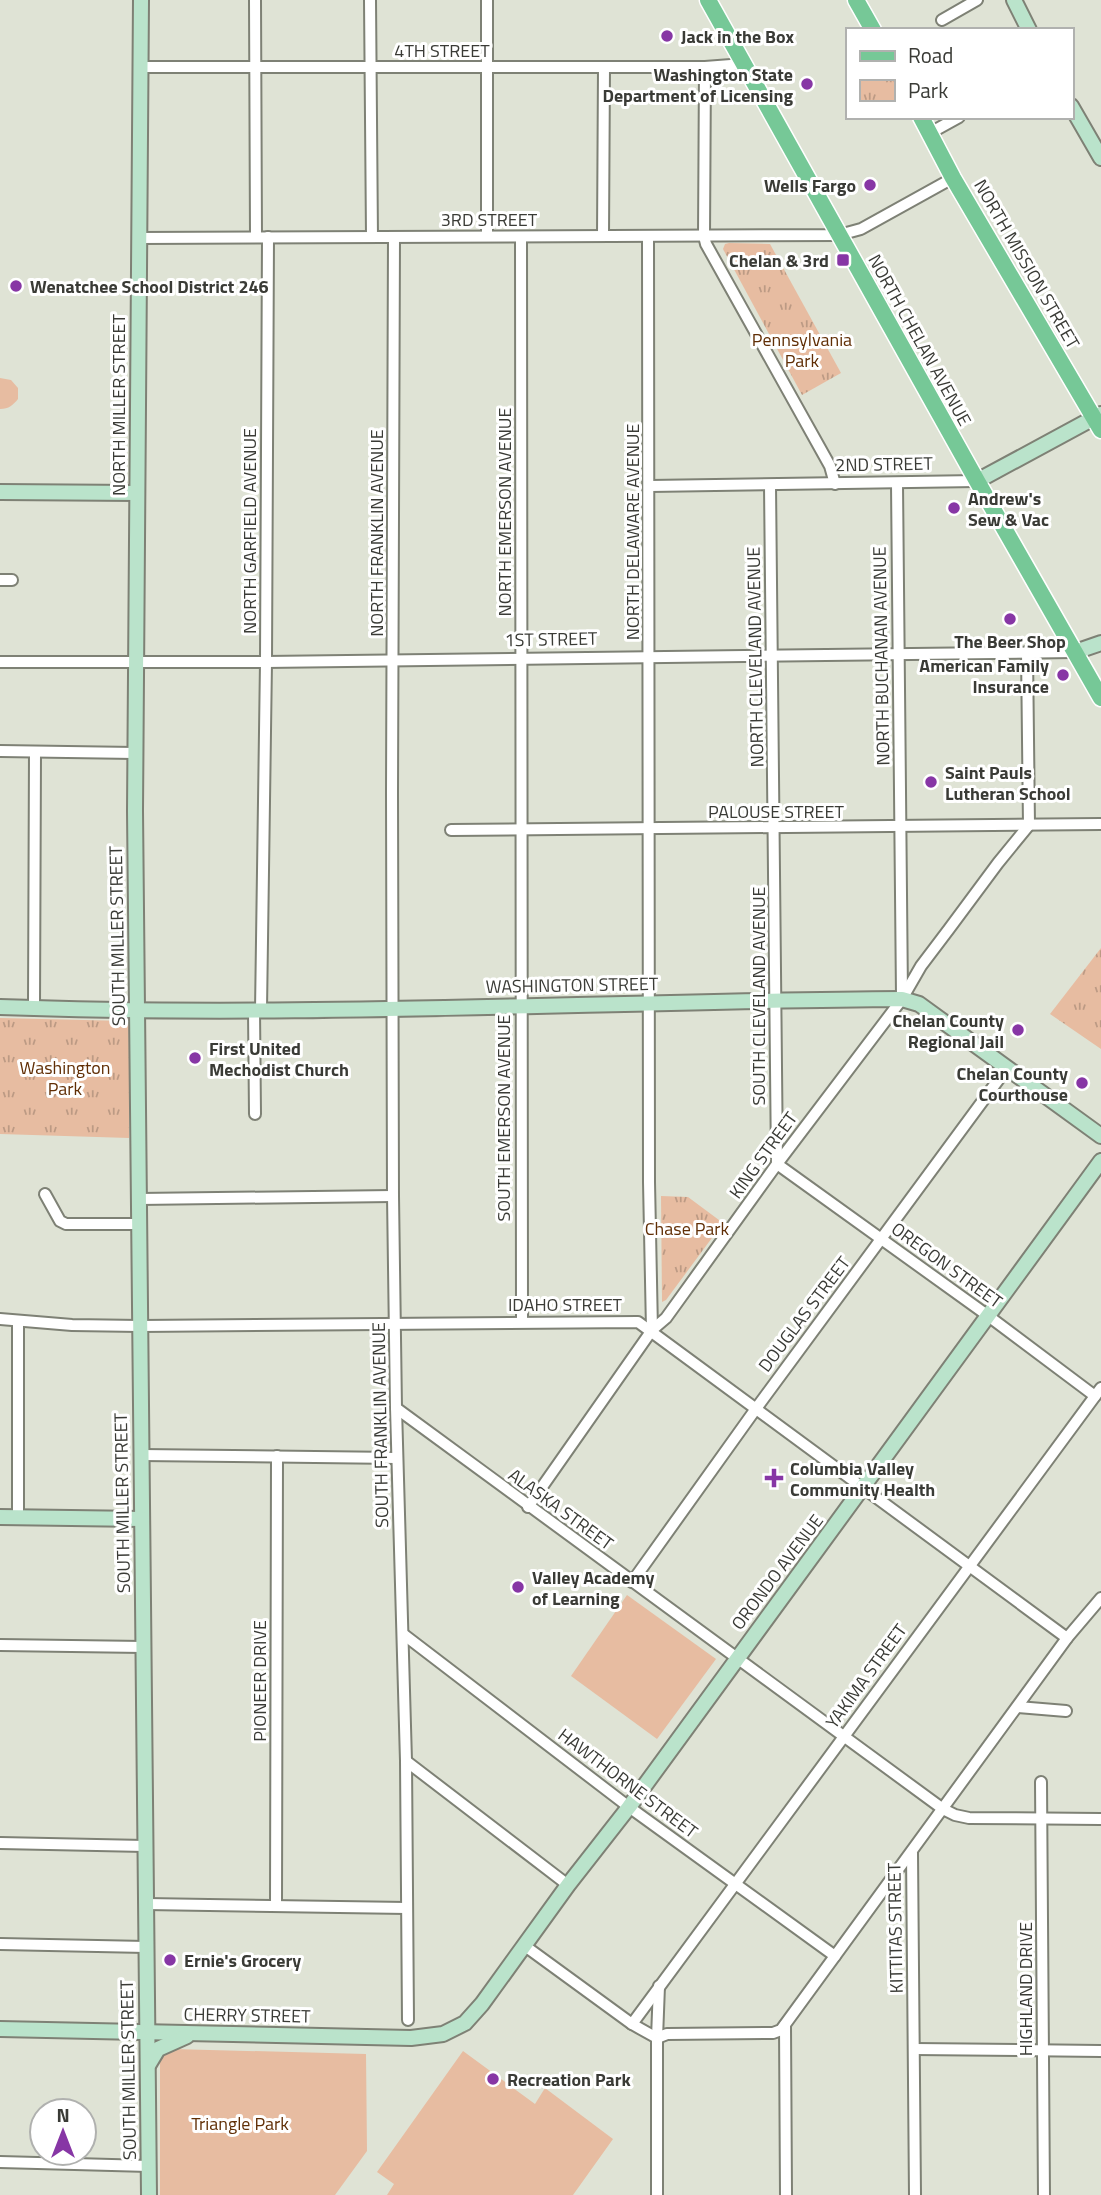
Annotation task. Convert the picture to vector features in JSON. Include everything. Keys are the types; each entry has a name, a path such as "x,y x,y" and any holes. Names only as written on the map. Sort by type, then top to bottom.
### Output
{"main road":[{"name":"NORTH MILLER STREET","path":"135,811 141,0"},
{"name":"NORTH CHELAN AVENUE","path":"708,0 1101,698"},
{"path":"856,0 872,28"},
{"path":"1014,0 1029,28"},
{"path":"1073,109 1101,158"},
{"name":"NORTH MISSION STREET","path":"922,119 953,177 1099,421"},
{"name":"2ND STREET","path":"977,481 1099,421"},
{"path":"0,492 137,493"},
{"name":"1ST STREET","path":"1075,652 1101,643"},
{"name":"SOUTH MILLER STREET","path":"135,811 149,2195"},
{"name":"WASHINGTON STREET","path":"0,1007 137,1011 257,1010 902,999 919,1004 1101,1136"},
{"name":"ORONDO AVENUE","path":"482,2004 1101,1161"},
{"path":"0,1517 142,1519"},
{"name":"CHERRY STREET","path":"0,2029 411,2038 443,2034 465,2023 482,2004"},
{"path":"148,2069 158,2049 195,2034"}],"street":[{"name":"NORTH GARFIELD AVENUE","path":"255,1114 266,662 262,237 255,67 256,0"},
{"path":"370,0 372,237"},
{"path":"487,0 487,236"},
{"path":"942,20 977,0"},
{"name":"4TH STREET","path":"141,67 705,67 744,64"},
{"path":"603,236 604,67"},
{"path":"705,67 704,236 712,256 831,466 835,484"},
{"path":"930,133 956,119"},
{"name":"3RD STREET","path":"139,238 839,235 861,229 953,177"},
{"name":"NORTH DELAWARE AVENUE","path":"649,236 649,1182 652,1330"},
{"name":"NORTH FRANKLIN AVENUE","path":"392,830 394,237"},
{"name":"NORTH EMERSON AVENUE","path":"521,237 521,830"},
{"name":"2ND STREET","path":"650,486 977,481"},
{"name":"NORTH BUCHANAN AVENUE","path":"897,484 902,999"},
{"name":"NORTH CLEVELAND AVENUE","path":"770,485 775,828"},
{"path":"0,580 12,580"},
{"path":"1027,652 1029,825"},
{"name":"1ST STREET","path":"0,662 393,661 1075,652"},
{"path":"0,751 135,753"},
{"path":"34,1008 35,752"},
{"name":"PALOUSE STREET","path":"451,830 1101,824"},
{"name":"KING STREET","path":"528,1507 652,1330 666,1318 777,1164 902,999 921,966 1029,825"},
{"name":"SOUTH CLEVELAND AVENUE","path":"775,828 777,1164"},
{"name":"SOUTH FRANKLIN AVENUE","path":"392,830 393,1196 406,1762 408,2020"},
{"name":"SOUTH EMERSON AVENUE","path":"521,830 522,1322"},
{"name":"DOUGLAS STREET","path":"632,1582 1007,1068"},
{"name":"OREGON STREET","path":"777,1164 1098,1392"},
{"path":"45,1194 60,1221 66,1224 139,1224"},
{"path":"139,1199 393,1196"},
{"name":"IDAHO STREET","path":"0,1319 72,1325 140,1326 638,1322 1068,1638"},
{"path":"18,1321 18,1517"},
{"name":"YAKIMA STREET","path":"632,2024 1098,1392"},
{"name":"ALASKA STREET","path":"396,1408 943,1809"},
{"path":"141,1455 397,1458"},
{"name":"PIONEER DRIVE","path":"276,1906 277,1456"},
{"name":"KITTITAS STREET","path":"915,2195 912,1853 1068,1638 1101,1598"},
{"name":"HAWTHORNE STREET","path":"403,1634 629,1807 835,1956"},
{"path":"0,1644 143,1647"},
{"path":"1018,1707 1066,1711"},
{"path":"406,1762 568,1885"},
{"name":"HIGHLAND DRIVE","path":"1041,1782 1044,2195"},
{"path":"943,1809 969,1818 1101,1819"},
{"path":"0,1843 145,1846"},
{"path":"657,2038 673,2033 773,2033 781,2030 912,1853"},
{"path":"146,1903 407,1908"},
{"path":"0,1944 146,1947"},
{"path":"526,1946 632,2024 657,2038"},
{"path":"657,2195 659,1986"},
{"path":"785,2025 786,2195"},
{"path":"915,2049 1101,2051"},
{"path":"0,2162 149,2166"}],"green space":[{"name":"Pennsylvania Park","path":"725,244 770,244 841,373 802,395 723,249"},
{"path":"0,378 11,380 18,388 18,399 10,406 0,409"},
{"path":"1101,948 1101,1049 1050,1014"},
{"name":"Washington Park","path":"0,1018 126,1021 130,1027 129,1138 0,1134"},
{"name":"Chase Park","path":"661,1196 688,1197 723,1223 662,1302"},
{"path":"627,1595 716,1659 657,1739 571,1676"},
{"name":"Triangle Park","path":"172,2049 366,2054 367,2151 335,2195 160,2195 160,2060 162,2054"},
{"path":"463,2051 535,2104 545,2088 613,2139 573,2195 387,2195 394,2184 377,2172"}],"place":[{"name":"Jack in the Box","path":"667,36"},
{"name":"Washington State Department of Licensing","path":"807,84"},
{"name":"Wells Fargo","path":"870,185"},
{"name":"Chelan & 3rd","path":"843,260"},
{"name":"Wenatchee School District 246","path":"16,286"},
{"name":"Andrew's Sew & Vac","path":"954,508"},
{"name":"The Beer Shop","path":"1010,619"},
{"name":"American Family Insurance","path":"1063,675"},
{"name":"Saint Pauls Lutheran School","path":"931,782"},
{"name":"Chelan County Regional Jail","path":"1018,1030"},
{"name":"First United Mechodist Church","path":"195,1058"},
{"name":"Chelan County Courthouse","path":"1082,1083"},
{"name":"Columbia Valley Community Health","path":"774,1478"},
{"name":"Valley Academy of Learning","path":"518,1587"},
{"name":"Ernie's Grocery","path":"170,1960"},
{"name":"Recreation Park","path":"493,2079"}]}
